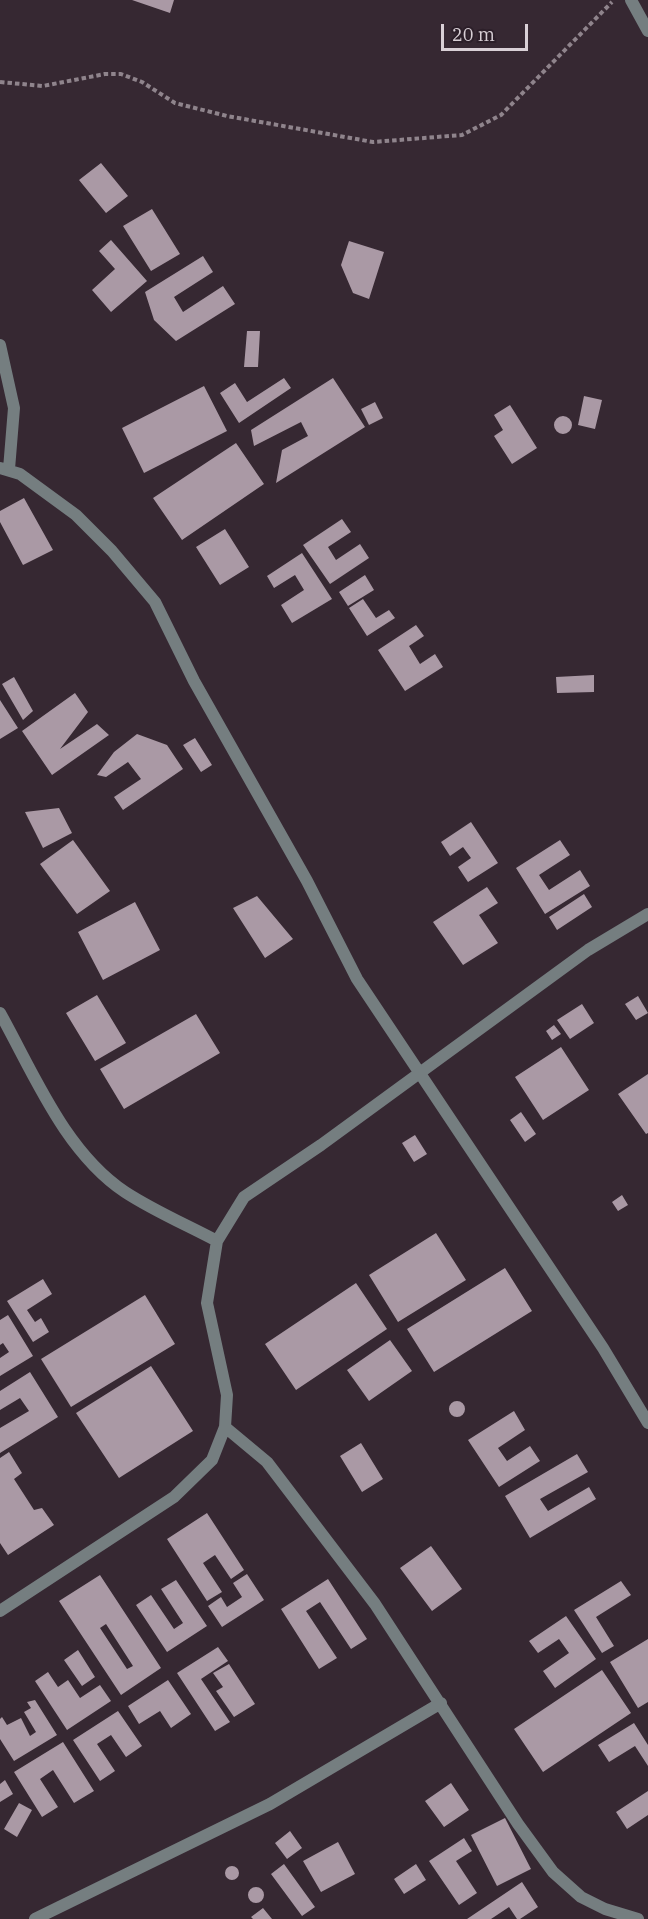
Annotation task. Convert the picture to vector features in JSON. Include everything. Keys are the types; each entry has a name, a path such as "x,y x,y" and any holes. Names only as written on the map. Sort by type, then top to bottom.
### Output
{"street":[{"path":"631,0 648,31"},
{"path":"0,345 14,408 5,469 76,515 112,551 155,602 194,681 307,881 357,980 552,1271 648,1423"},
{"path":"1,1608 174,1497 212,1460 225,1427 227,1395 207,1303 217,1241 244,1197 321,1145 588,950 648,914"},
{"path":"0,1013 53,1109 84,1154 123,1191 217,1241"},
{"path":"225,1427 267,1462 375,1604 518,1824 554,1872 581,1897 605,1909 638,1919"},
{"path":"35,1919 270,1804 441,1703"}],"path":[{"path":"0,81 43,86 105,74 121,74 132,76 175,103 239,118 373,141 462,135 501,115 614,0"}],"building":[{"path":"132,0 174,0 170,13"},
{"path":"101,163 128,196 106,213 79,180"},
{"path":"152,209 180,254 151,271 123,226"},
{"path":"111,240 147,281 111,312 92,290 115,269 99,251"},
{"path":"349,241 384,252 369,299 353,293 341,265"},
{"path":"203,256 213,272 174,297 183,312 223,286 235,304 176,341 154,320 145,292"},
{"path":"247,331 260,331 258,367 244,367"},
{"path":"284,378 291,388 239,423 220,393 235,383 247,402"},
{"path":"333,378 365,427 276,483 282,450 308,436 301,422 254,446 251,430"},
{"path":"204,386 227,431 144,473 122,428"},
{"path":"584,396 602,400 595,429 578,425"},
{"path":"375,402 383,418 369,425 361,409"},
{"path":"510,405 537,448 512,464 494,436 503,430 494,415"},
{"path":"563,416 569,419 572,425 569,431 563,434 557,431 554,425 557,419"},
{"path":"236,443 264,484 182,540 153,498"},
{"path":"24,498 53,550 23,565 0,522 0,511"},
{"path":"342,519 351,532 328,547 336,560 360,544 369,558 330,584 303,545"},
{"path":"225,529 249,567 220,585 196,547"},
{"path":"302,553 332,599 292,623 281,605 304,590 295,575 274,588 267,576"},
{"path":"365,575 374,590 348,606 339,592"},
{"path":"363,599 376,618 389,610 395,618 367,636 349,608"},
{"path":"416,625 424,636 409,646 420,664 435,654 443,667 405,691 378,650"},
{"path":"594,675 594,692 557,693 556,677"},
{"path":"14,677 33,711 23,720 2,684"},
{"path":"75,693 88,712 60,749 97,724 109,735 52,775 22,731"},
{"path":"0,700 18,728 0,739"},
{"path":"137,734 167,745 183,769 123,810 114,797 141,779 128,762 106,777 97,775 114,752"},
{"path":"195,738 212,765 201,772 183,745"},
{"path":"59,808 72,833 43,848 25,812"},
{"path":"471,822 498,863 468,882 458,867 471,858 463,847 450,856 441,842"},
{"path":"73,840 110,891 77,914 40,864"},
{"path":"560,840 570,855 539,875 549,890 580,870 590,886 545,914 516,868"},
{"path":"487,887 498,903 479,915 498,943 463,965 433,922"},
{"path":"584,894 592,907 557,930 549,917"},
{"path":"257,896 293,939 265,958 233,908"},
{"path":"135,902 160,950 103,980 78,932"},
{"path":"97,995 126,1043 95,1061 66,1013"},
{"path":"638,996 648,1013 636,1020 625,1004"},
{"path":"582,1004 594,1023 570,1039 557,1020"},
{"path":"196,1014 220,1053 124,1109 100,1069"},
{"path":"554,1025 561,1034 552,1040 546,1031"},
{"path":"561,1047 589,1090 543,1120 515,1077"},
{"path":"648,1074 648,1133 646,1134 618,1094"},
{"path":"521,1112 536,1134 525,1142 510,1120"},
{"path":"415,1135 427,1154 414,1162 402,1143"},
{"path":"622,1195 628,1205 618,1211 612,1202"},
{"path":"436,1233 466,1280 398,1322 369,1275"},
{"path":"505,1268 532,1311 434,1372 407,1329"},
{"path":"43,1279 52,1294 27,1310 35,1322 41,1318 49,1332 33,1342 7,1301"},
{"path":"356,1283 387,1329 296,1390 265,1344"},
{"path":"145,1295 175,1344 71,1407 41,1359"},
{"path":"8,1315 33,1356 0,1376 0,1358 9,1352 3,1343 0,1345 0,1320"},
{"path":"390,1340 412,1371 369,1401 347,1370"},
{"path":"151,1366 193,1431 119,1478 76,1413"},
{"path":"30,1372 58,1417 0,1453 0,1428 29,1411 20,1398 0,1410 0,1391"},
{"path":"457,1401 465,1409 457,1417 449,1409"},
{"path":"514,1411 525,1430 498,1448 507,1461 530,1446 540,1461 499,1487 468,1440"},
{"path":"361,1443 383,1479 362,1492 340,1456"},
{"path":"9,1452 22,1473 14,1479 34,1510 42,1508 54,1525 8,1555 0,1543 0,1458"},
{"path":"577,1454 588,1472 540,1499 548,1511 589,1487 596,1499 530,1538 505,1496"},
{"path":"207,1513 244,1570 231,1579 215,1555 203,1563 222,1592 207,1601 167,1539"},
{"path":"431,1546 462,1589 432,1611 400,1568"},
{"path":"247,1574 264,1600 222,1627 208,1606 221,1597 227,1607 242,1597 233,1583"},
{"path":"100,1575 161,1668 121,1695 59,1601","holes":["106,1624 133,1666 127,1669 100,1628"]},
{"path":"328,1579 367,1639 351,1649 320,1602 306,1611 337,1658 319,1669 281,1609"},
{"path":"176,1580 207,1626 167,1652 136,1605 151,1595 174,1629 183,1623 161,1589"},
{"path":"621,1581 631,1595 596,1617 614,1646 602,1653 574,1610"},
{"path":"566,1616 596,1659 555,1688 543,1671 569,1653 559,1639 538,1653 529,1641"},
{"path":"648,1639 648,1702 638,1708 610,1662"},
{"path":"218,1647 228,1661 201,1679 230,1722 215,1731 177,1673"},
{"path":"78,1650 95,1677 82,1686 64,1660"},
{"path":"229,1664 255,1704 234,1717 216,1691 223,1687 213,1673"},
{"path":"602,1670 631,1713 543,1772 514,1729"},
{"path":"48,1672 58,1687 68,1680 80,1698 100,1685 111,1701 67,1730 35,1681"},
{"path":"168,1680 191,1714 171,1728 160,1711 139,1724 128,1706"},
{"path":"35,1700 57,1735 14,1761 0,1739 0,1719 2,1717 7,1725 21,1718 30,1736 36,1732 24,1712 31,1708 27,1702"},
{"path":"118,1711 142,1746 126,1757 111,1735 97,1744 115,1771 100,1781 73,1740"},
{"path":"634,1723 648,1745 648,1766 635,1746 609,1762 598,1745"},
{"path":"63,1742 94,1791 74,1803 53,1770 40,1779 58,1807 42,1817 14,1772"},
{"path":"5,1780 13,1794 0,1802 0,1784"},
{"path":"451,1783 469,1810 444,1827 425,1801"},
{"path":"648,1791 648,1815 627,1829 616,1812"},
{"path":"19,1803 32,1810 17,1837 4,1829"},
{"path":"505,1818 531,1869 497,1886 471,1835"},
{"path":"290,1831 302,1848 287,1859 275,1843"},
{"path":"464,1838 472,1851 456,1861 477,1893 459,1905 429,1861"},
{"path":"338,1842 355,1874 321,1892 303,1861"},
{"path":"284,1864 315,1907 302,1916 271,1874"},
{"path":"416,1864 426,1880 404,1894 394,1879"},
{"path":"229,1866 235,1866 239,1873 235,1880 229,1880 225,1876 225,1870"},
{"path":"522,1882 538,1907 520,1919 517,1919 509,1907 491,1919 467,1919"},
{"path":"256,1887 264,1895 256,1903 248,1895"},
{"path":"263,1908 272,1919 253,1919 251,1917"}]}
